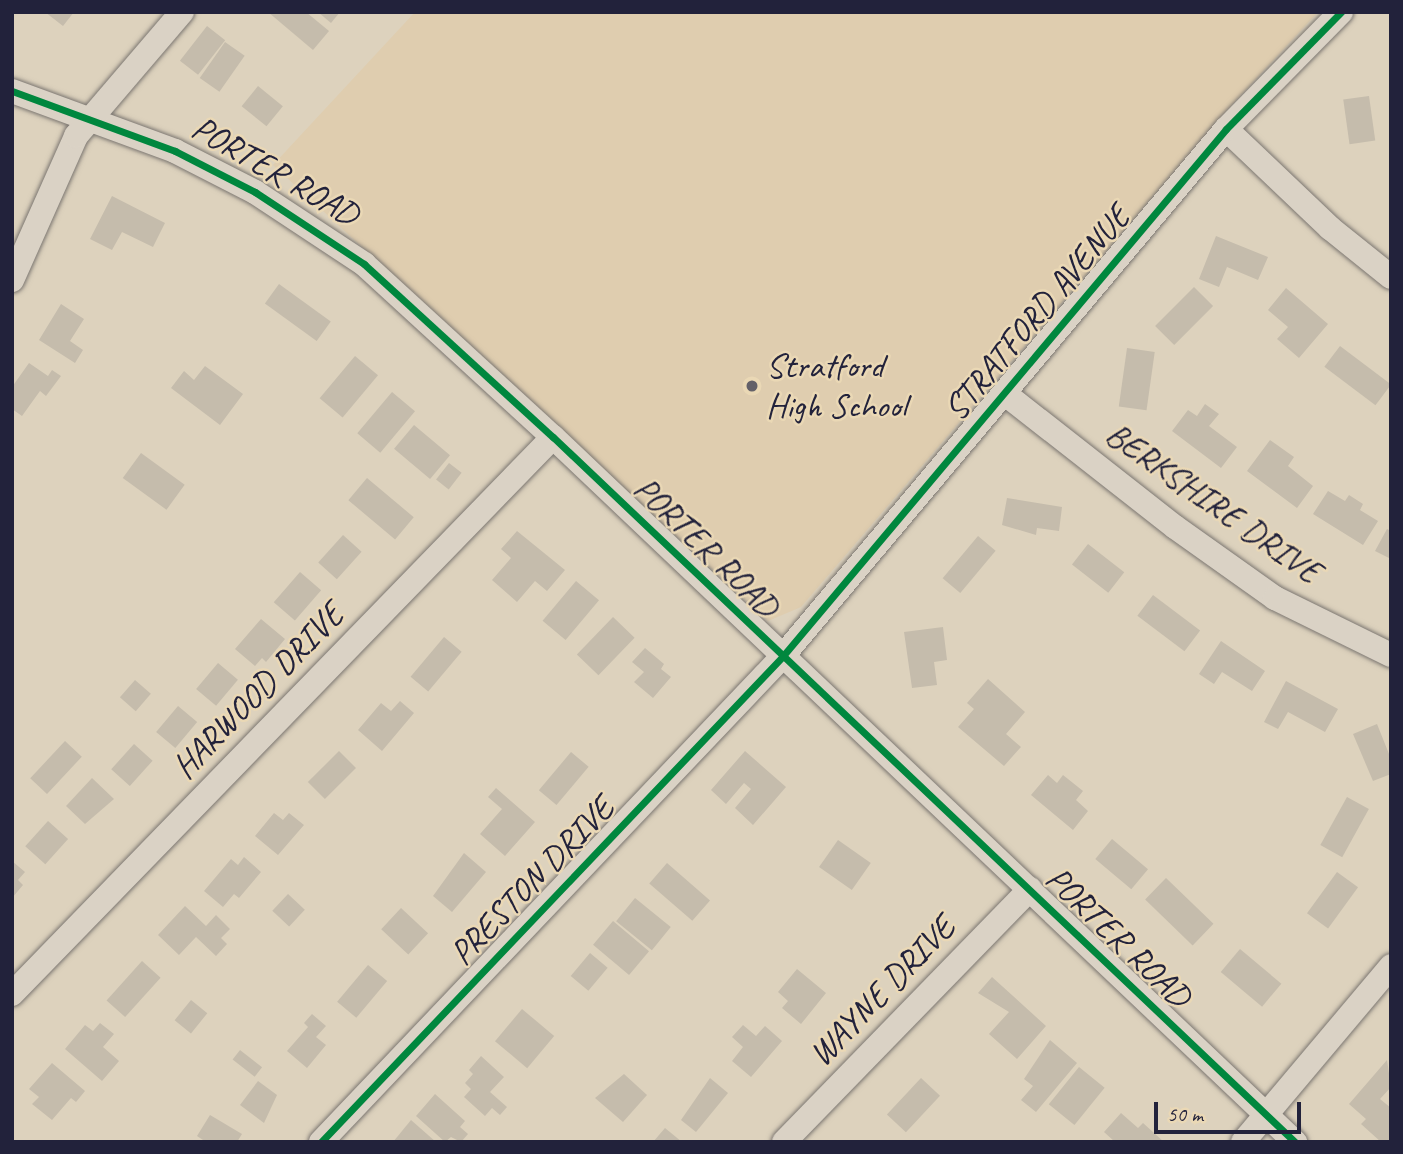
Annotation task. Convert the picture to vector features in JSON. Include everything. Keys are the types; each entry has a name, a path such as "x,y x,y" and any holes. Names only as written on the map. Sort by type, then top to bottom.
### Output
{"street":[{"path":"12,280 89,117 182,12"},
{"name":"STRATFORD AVENUE","path":"782,657 1226,130 1341,12"},
{"name":"PORTER ROAD","path":"12,91 89,117 175,151 313,228 365,264 553,438 1296,1142"},
{"path":"1226,130 1330,228 1391,277"},
{"name":"BERKSHIRE DRIVE","path":"1004,393 1175,527 1275,598 1391,655"},
{"name":"HARWOOD DRIVE","path":"12,994 553,438"},
{"name":"PRESTON DRIVE","path":"321,1142 782,657"},
{"name":"WAYNE DRIVE","path":"784,1142 1030,889"},
{"path":"1242,1142 1268,1116 1391,966"}],"shaded area":[{"name":"Stratford High School","path":"415,12 1318,12 1227,110 801,607 768,621 273,165"}],"building":[{"path":"45,12 74,12 63,26"},
{"path":"268,12 306,12 329,31 313,50"},
{"path":"318,12 340,12 331,23"},
{"path":"207,26 225,40 198,75 180,61"},
{"path":"225,42 245,56 219,92 200,78"},
{"path":"258,86 283,106 267,126 242,106"},
{"path":"1369,96 1375,141 1350,144 1343,100"},
{"path":"112,196 165,223 153,247 122,232 112,250 90,239"},
{"path":"1216,236 1268,257 1258,280 1227,267 1219,287 1199,279"},
{"path":"279,284 331,322 317,341 265,303"},
{"path":"1194,287 1213,306 1174,345 1155,326"},
{"path":"1286,288 1328,324 1299,358 1277,339 1288,327 1268,310"},
{"path":"61,304 84,319 70,341 83,350 75,363 39,340"},
{"path":"1340,346 1391,384 1375,405 1324,367"},
{"path":"1127,348 1155,352 1147,410 1119,406"},
{"path":"355,356 378,375 343,417 320,398"},
{"path":"29,363 48,376 52,370 61,376 46,396 40,391 22,416 12,409 12,387"},
{"path":"205,366 243,394 220,425 171,388 184,371 194,380"},
{"path":"392,392 415,411 380,453 357,433"},
{"path":"1205,404 1219,414 1209,426 1237,447 1221,468 1172,431 1188,410 1197,416"},
{"path":"414,425 450,455 430,479 394,449"},
{"path":"1270,440 1294,457 1288,466 1313,486 1297,508 1247,471"},
{"path":"141,453 185,485 166,510 123,478"},
{"path":"449,463 462,473 449,489 436,480"},
{"path":"367,478 414,517 395,539 348,500"},
{"path":"1328,491 1345,501 1349,495 1363,504 1360,510 1378,521 1363,545 1313,514"},
{"path":"1007,498 1062,507 1059,531 1037,528 1036,535 1002,525"},
{"path":"1387,529 1391,531 1391,559 1375,551"},
{"path":"517,531 565,570 547,591 535,581 517,602 492,580 511,558 501,549"},
{"path":"343,535 362,552 337,579 318,562"},
{"path":"978,536 996,551 960,593 943,578"},
{"path":"1088,544 1124,572 1108,593 1072,564"},
{"path":"300,572 321,590 295,621 274,602"},
{"path":"576,581 599,600 566,640 543,621"},
{"path":"1153,595 1200,631 1184,651 1137,616"},
{"path":"613,617 635,638 598,675 577,654"},
{"path":"261,619 285,639 266,662 262,658 255,666 235,649"},
{"path":"943,627 947,660 934,662 937,685 912,688 904,632"},
{"path":"444,637 462,652 428,692 411,677"},
{"path":"1221,641 1265,671 1252,691 1222,672 1214,684 1199,674"},
{"path":"645,648 664,664 661,669 671,677 653,698 634,682 644,672 632,662"},
{"path":"218,663 238,680 216,706 196,689"},
{"path":"988,679 1025,712 1006,734 1021,747 1004,766 958,727 974,709 967,703"},
{"path":"135,680 151,694 136,711 120,697"},
{"path":"1286,681 1338,709 1325,732 1288,712 1278,729 1264,722"},
{"path":"400,701 414,713 382,751 358,730 381,703 391,711"},
{"path":"178,706 197,722 175,748 156,732"},
{"path":"1377,724 1391,759 1391,774 1373,781 1353,734"},
{"path":"65,741 82,757 47,794 30,778"},
{"path":"134,744 153,761 130,786 111,769"},
{"path":"339,751 356,768 325,799 308,782"},
{"path":"745,751 786,787 753,825 735,808 751,789 744,783 726,804 711,790"},
{"path":"571,752 589,767 556,805 539,790"},
{"path":"1048,775 1057,783 1063,775 1083,791 1076,800 1088,811 1073,830 1031,795"},
{"path":"92,778 114,799 85,824 66,806"},
{"path":"496,788 535,822 505,856 480,834 502,809 488,797"},
{"path":"1347,797 1369,809 1342,857 1320,845"},
{"path":"274,813 283,820 289,813 304,825 278,855 255,836"},
{"path":"48,821 68,839 45,864 25,846"},
{"path":"1112,839 1148,869 1131,889 1095,859"},
{"path":"838,840 871,863 852,890 819,867"},
{"path":"464,853 486,872 452,912 433,896"},
{"path":"244,857 261,872 239,898 234,894 223,907 204,891 231,859 238,865"},
{"path":"12,861 25,872 18,880 23,885 12,898"},
{"path":"667,863 710,900 692,921 649,883"},
{"path":"1337,872 1358,887 1328,929 1307,913"},
{"path":"1166,878 1213,924 1193,945 1145,900"},
{"path":"288,894 305,910 289,927 272,911"},
{"path":"635,898 671,927 652,950 616,921"},
{"path":"185,906 206,926 216,915 230,929 221,938 227,944 216,956 196,937 179,955 158,935"},
{"path":"401,908 428,933 408,954 381,929"},
{"path":"613,921 649,951 629,975 593,945"},
{"path":"1240,949 1281,984 1262,1007 1221,972"},
{"path":"590,953 608,968 588,991 571,976"},
{"path":"142,961 161,978 125,1017 107,1000"},
{"path":"368,965 387,981 356,1018 337,1002"},
{"path":"797,969 826,993 801,1024 782,1008 788,1001 778,992"},
{"path":"992,977 1046,1026 1017,1059 989,1034 1009,1012 978,993"},
{"path":"191,1000 207,1013 191,1033 175,1020"},
{"path":"522,1009 554,1036 527,1068 495,1041"},
{"path":"312,1014 326,1026 316,1037 326,1045 307,1068 287,1051 308,1027 304,1023"},
{"path":"100,1023 114,1034 103,1047 119,1061 102,1081 65,1049 85,1025 93,1031"},
{"path":"743,1025 756,1036 765,1026 782,1041 751,1077 732,1061 743,1047 732,1037"},
{"path":"1050,1040 1077,1063 1036,1112 1021,1100 1033,1086 1024,1079"},
{"path":"240,1050 262,1067 255,1077 233,1059"},
{"path":"481,1056 504,1077 490,1092 507,1107 500,1115 492,1108 485,1116 464,1097 471,1089 465,1083 473,1074 469,1070"},
{"path":"1387,1060 1391,1087 1380,1099 1391,1108 1391,1142 1381,1142 1361,1124 1366,1119 1349,1104"},
{"path":"52,1063 85,1091 76,1102 71,1098 52,1120 32,1104 39,1097 29,1089"},
{"path":"1079,1067 1105,1088 1074,1125 1049,1104"},
{"path":"624,1074 647,1095 623,1122 595,1098"},
{"path":"710,1078 728,1093 696,1132 681,1120"},
{"path":"921,1078 940,1096 906,1132 887,1115"},
{"path":"258,1081 277,1095 264,1123 240,1105"},
{"path":"435,1094 465,1121 460,1127 468,1134 461,1142 451,1137 445,1142 416,1116"},
{"path":"1121,1113 1138,1128 1143,1123 1164,1142 1115,1142 1104,1132"},
{"path":"210,1115 242,1134 237,1142 206,1142 197,1136"},
{"path":"411,1120 436,1142 393,1142"},
{"path":"665,1128 682,1142 653,1142"}],"cycle path":[{"path":"321,1142 782,657 1226,129 1341,12"},
{"path":"12,91 175,151 255,192 364,264 553,437 1295,1142"}],"place":[{"name":"Stratford High School","path":"752,386"}]}
